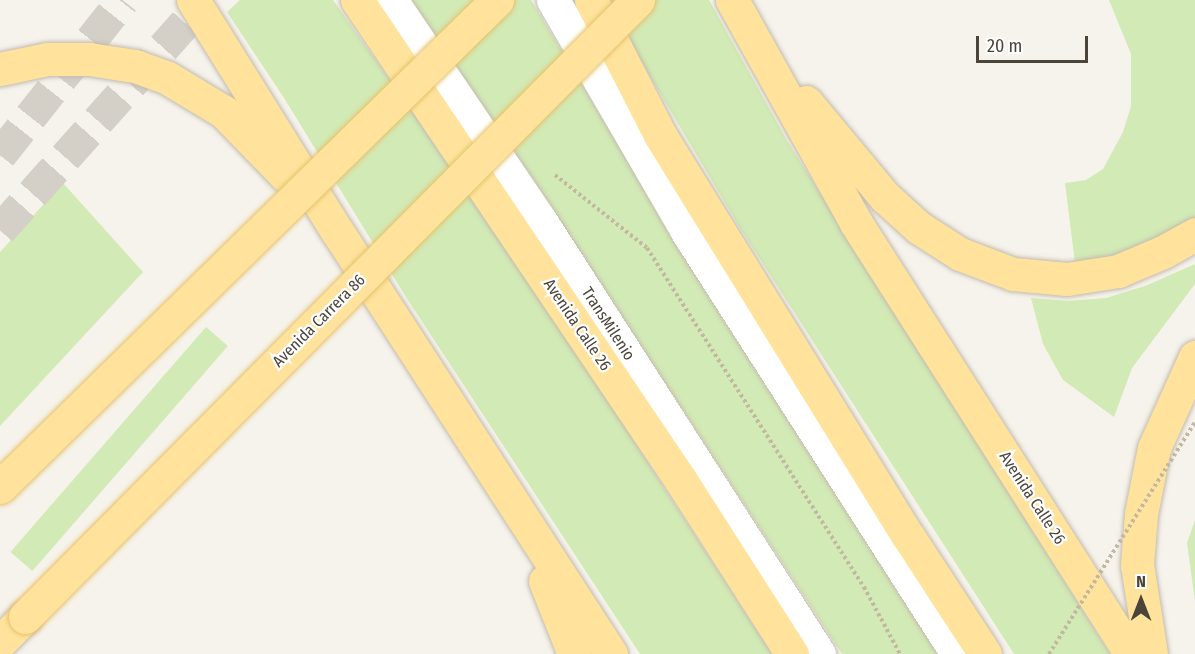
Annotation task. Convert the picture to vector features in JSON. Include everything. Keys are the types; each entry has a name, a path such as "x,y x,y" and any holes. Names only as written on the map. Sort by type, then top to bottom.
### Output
{"main road":[{"path":"193,0 337,231 611,654"},
{"name":"Avenida Calle 26","path":"357,0 680,479 792,654"},
{"path":"0,487 497,0"},
{"path":"591,0 660,135 908,536 985,654"},
{"name":"Avenida Carrera 86","path":"0,642 638,0"},
{"name":"Avenida Calle 26","path":"732,0 856,223 1131,654"},
{"path":"747,30 885,198 918,227 960,254 1012,274 1067,279 1118,271 1164,252 1195,234"},
{"path":"0,69 47,59 89,59 135,66 166,77 224,112 248,134 337,231"},
{"path":"1150,654 1137,565 1141,514 1154,448 1195,357"},
{"path":"512,502 574,654"}],"lane":[{"name":"TransMilenio","path":"391,0 540,220 819,654"},
{"path":"553,0 688,233 957,654"}],"path":[{"path":"546,169 647,248 858,577 900,654"},
{"path":"1049,654 1195,422"}],"green space":[{"path":"240,0 333,0 499,233 772,654 640,654 406,297 284,98 227,12"},
{"path":"404,0 531,0 691,266 941,654 842,654 540,191"},
{"path":"610,0 709,0 788,142 1110,654 1014,654 740,228 635,51"},
{"path":"1109,0 1195,0 1195,220 1115,256 1075,263 1065,183 1086,180 1103,169 1123,132 1131,106 1131,54"},
{"path":"63,183 143,272 0,426 0,252"},
{"path":"1195,264 1195,284 1132,368 1114,417 1063,380 1043,344 1031,298 1068,301 1106,298 1145,286"},
{"path":"206,327 228,346 32,571 10,552"},
{"path":"1195,520 1195,601 1187,543"}],"tunnel":[{"path":"0,155 123,0"},
{"path":"0,230 206,0"}]}
